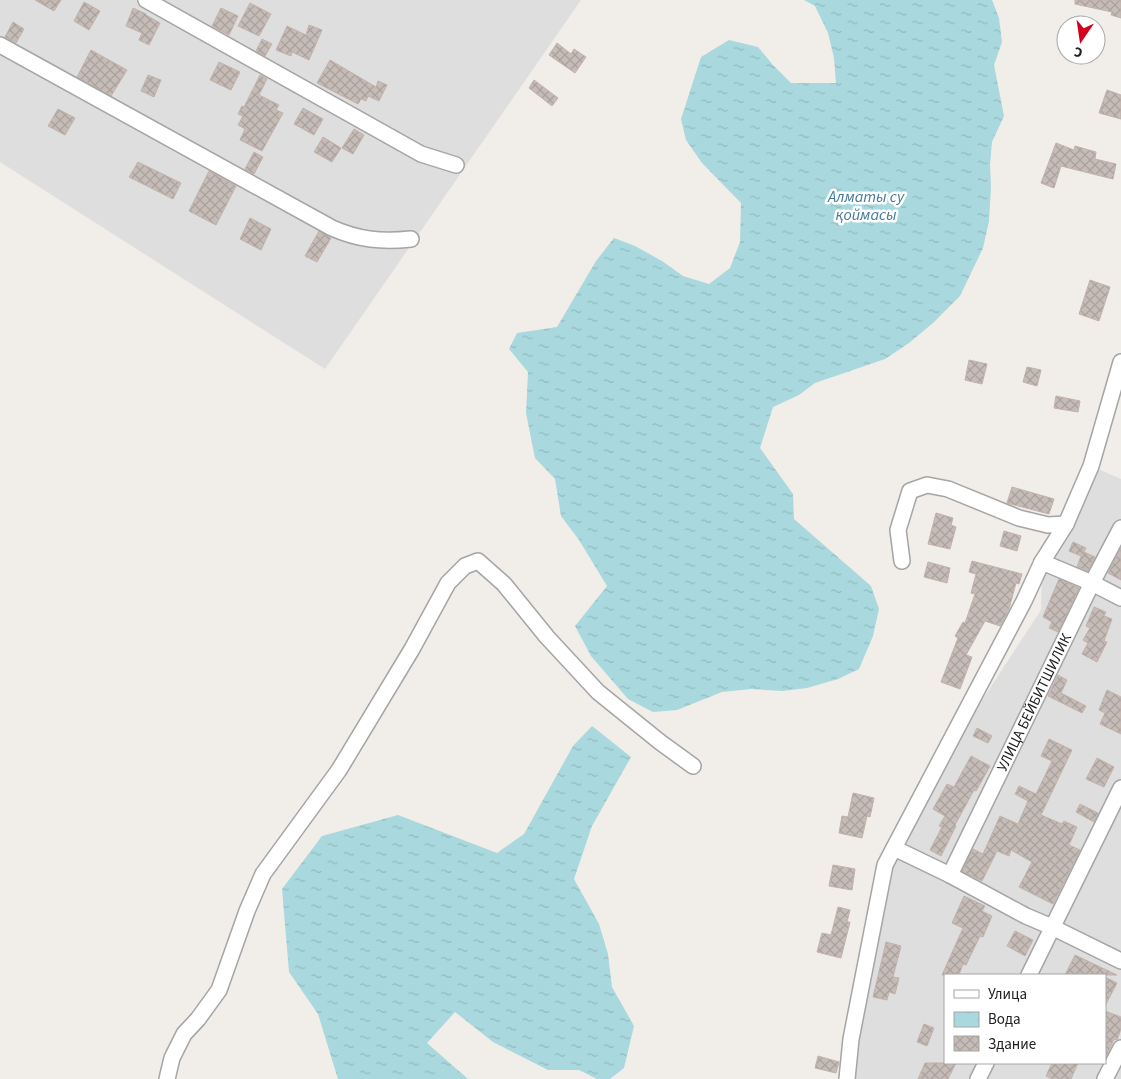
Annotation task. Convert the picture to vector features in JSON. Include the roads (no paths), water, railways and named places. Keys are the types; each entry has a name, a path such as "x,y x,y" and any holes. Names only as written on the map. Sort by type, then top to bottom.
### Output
{"street":[{"path":"146,0 421,154 456,166"},
{"path":"0,45 332,228 350,236 371,240 411,240"},
{"path":"847,1079 851,1039 885,865 1024,601 1042,562 1066,524 1091,466 1118,381 1121,362"},
{"path":"902,561 898,530 910,491 927,485 948,489 1019,518 1048,525 1066,524"},
{"name":"УЛИЦА БЕЙБИТШИЛИК","path":"950,875 1092,583 1121,528"},
{"path":"167,1079 172,1058 184,1034 219,990 247,911 263,874 339,770 412,649 448,583 465,566 478,561 504,584 548,637 598,692 693,766"},
{"path":"1042,562 1092,583 1121,598"},
{"path":"1029,974 1121,788"},
{"path":"894,848 950,875 1026,916 1121,961"},
{"path":"1105,1079 1121,1048"},
{"path":"978,1079 986,1064"}],"water":[{"name":"Алматы су қоймасы","path":"804,0 992,0 999,18 1002,42 994,65 1004,116 992,142 989,221 983,248 960,296 933,323 909,343 885,359 815,383 799,395 773,407 760,448 793,494 794,519 871,586 879,609 873,636 859,669 838,679 807,688 782,691 751,689 722,692 677,710 653,712 628,699 591,656 575,626 607,586 579,540 561,516 555,479 535,458 526,413 528,372 509,349 517,333 557,327 596,261 614,238 635,246 662,261 683,276 709,284 730,268 740,242 741,203 702,163 686,140 681,119 701,57 729,40 758,47 791,83 836,83 834,58 828,33 815,6"},
{"path":"592,726 631,757 592,826 574,879 599,924 608,954 612,987 634,1026 624,1068 610,1079 597,1079 579,1070 548,1070 493,1042 455,1012 427,1043 468,1079 338,1079 318,1014 289,972 282,889 322,836 398,815 497,853 524,834 573,746"}]}
